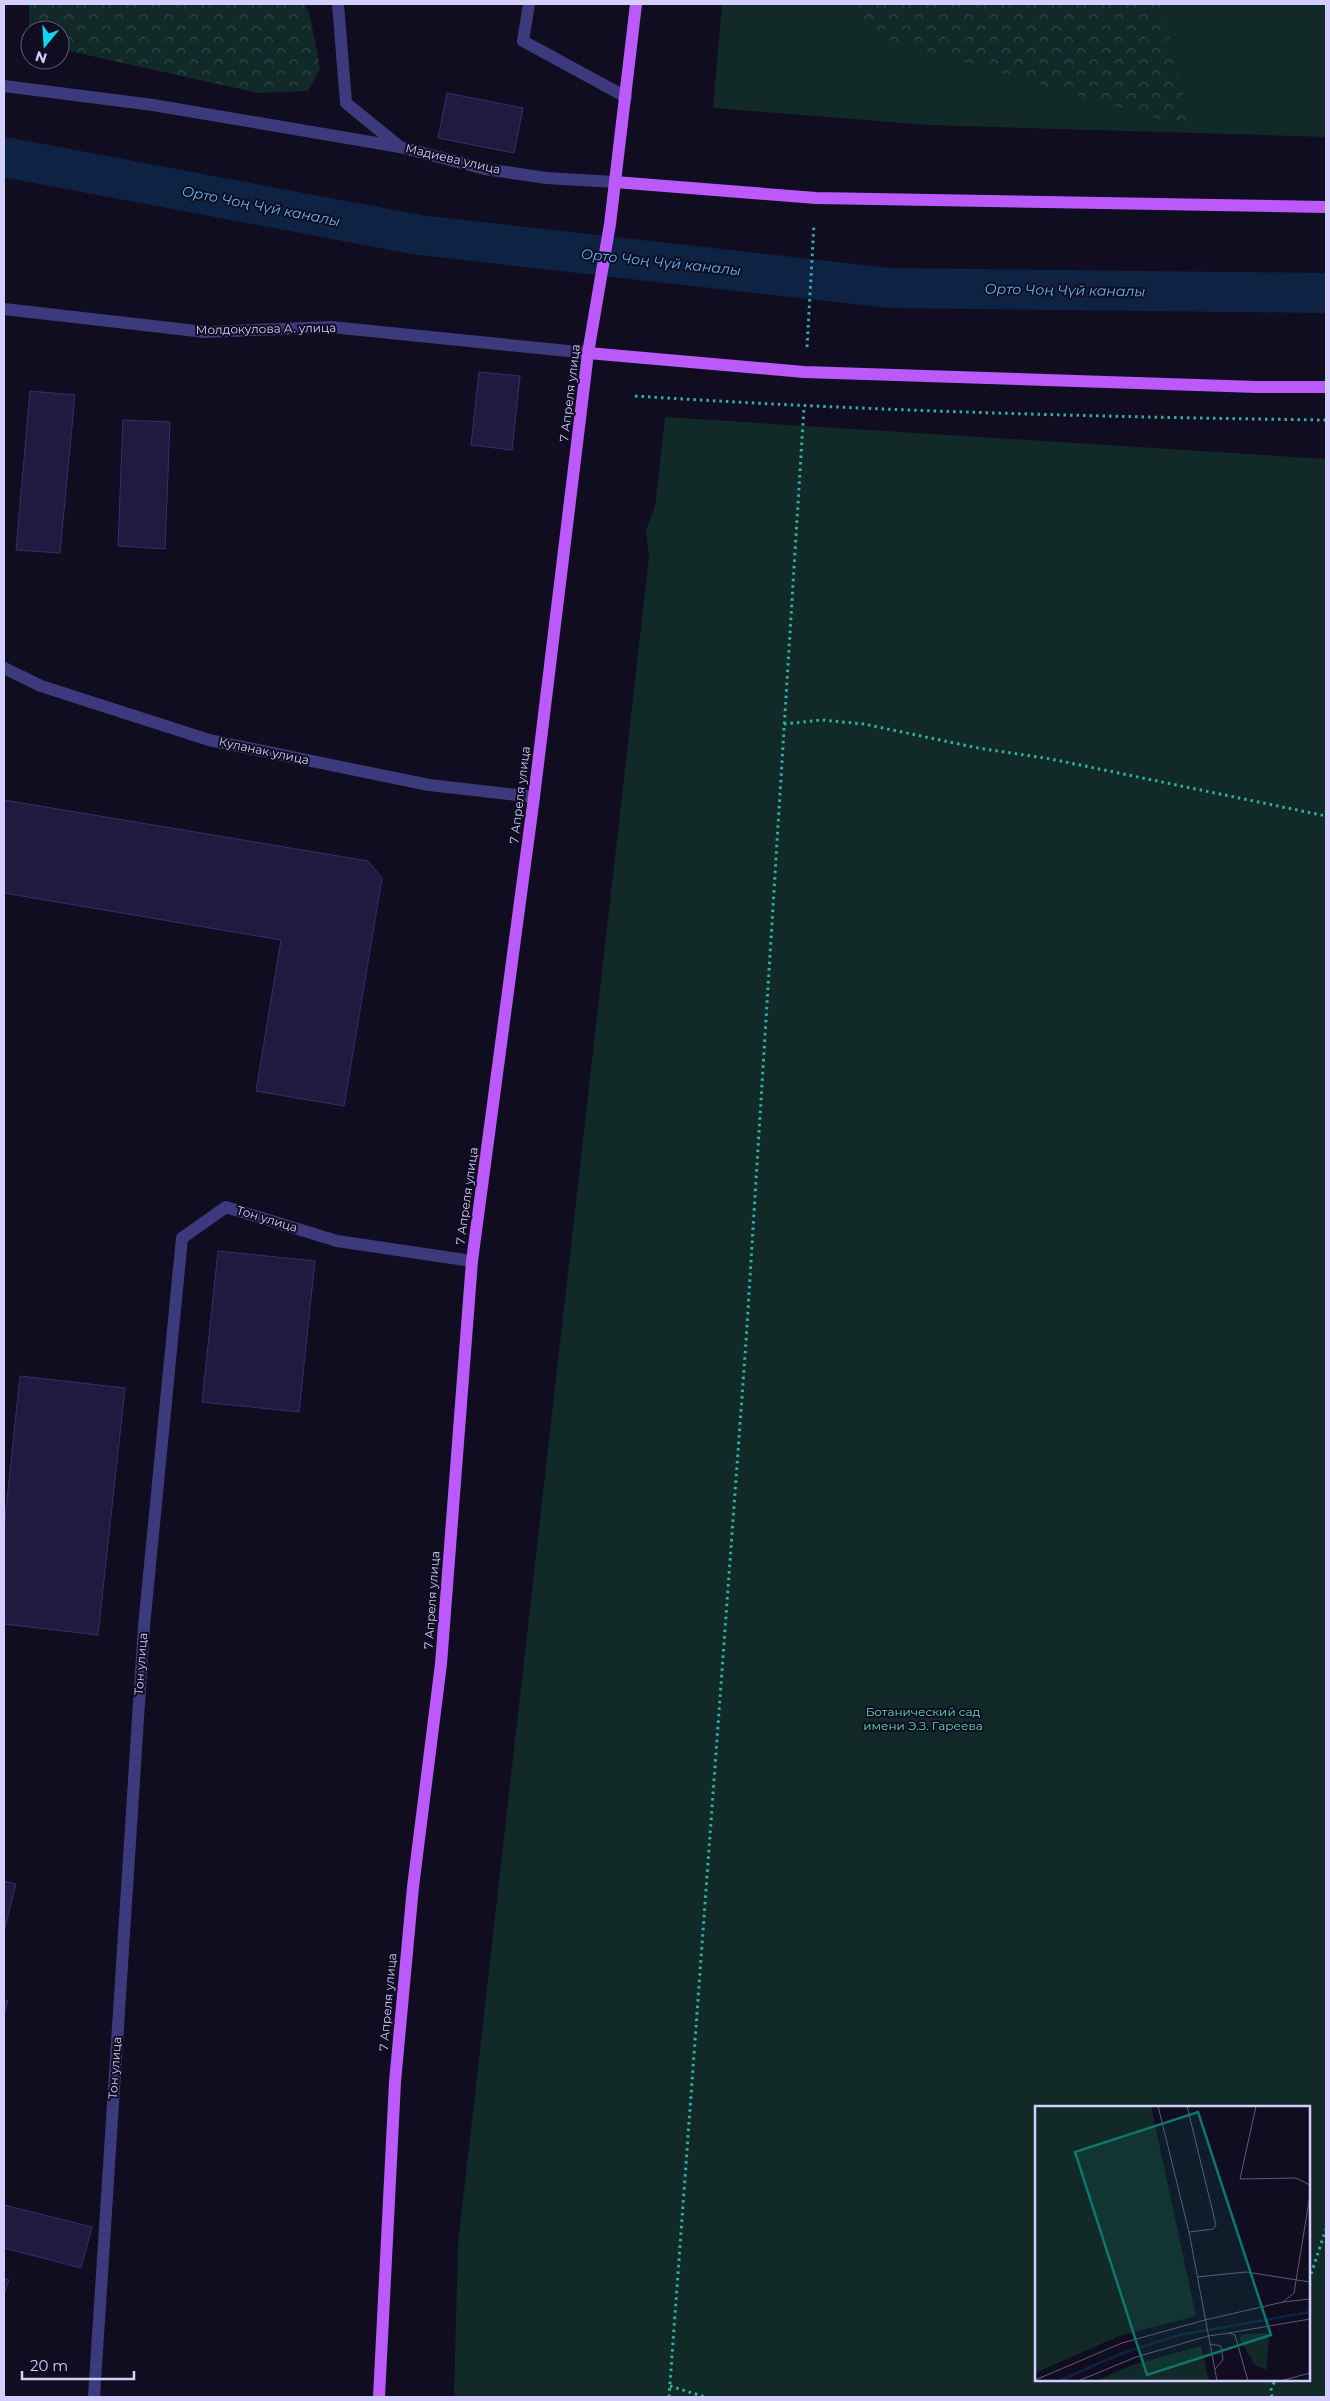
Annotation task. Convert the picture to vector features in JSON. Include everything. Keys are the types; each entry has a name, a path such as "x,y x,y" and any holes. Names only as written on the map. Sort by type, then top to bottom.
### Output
{"main road":[{"name":"7 Апреля улица","path":"379,2397 395,2082 413,1888 441,1664 472,1261 534,797 588,353 610,224 636,4"},
{"path":"615,182 816,198 1326,207"},
{"path":"588,353 804,372 1257,387 1326,387"}],"street":[{"name":"Мадиева улица","path":"338,4 346,103 400,147 485,169 546,178 615,182"},
{"path":"529,4 523,42 626,97"},
{"path":"4,86 153,106 400,147"},
{"name":"Молдокулова А. улица","path":"4,309 205,332 331,327 588,353"},
{"name":"Куланак улица","path":"4,668 41,686 209,740 429,785 534,797"},
{"name":"Тон улица","path":"94,2397 144,1626 182,1238 226,1207 338,1241 472,1261"}],"path":[{"path":"810,318 813,247"},
{"path":"635,396 804,407 1086,417 1326,420"},
{"path":"670,2397 746,1342 804,407"},
{"path":"784,724 822,720 864,724 978,748 1051,759 1326,816"},
{"path":"1310,2277 1326,2229"},
{"path":"1272,2397 1271,2390 1275,2381"},
{"path":"670,2386 705,2397"}],"green space":[{"path":"29,4 305,4 310,15 320,69 308,91 258,93 70,51 70,20 29,20"},
{"path":"722,4 1326,4 1326,137 928,125 713,108"},
{"path":"857,4 1162,4 1190,128 867,34"},
{"name":"Ботанический сад имени Э.З. Гареева","path":"665,417 1326,459 1326,2397 454,2397 458,2244 649,557 646,530 655,507"}],"building":[{"path":"447,93 523,108 514,153 438,138"},
{"path":"479,372 520,376 512,450 471,445"},
{"path":"30,391 75,395 60,553 16,550"},
{"path":"123,420 170,422 165,549 118,546"},
{"path":"4,800 368,861 382,878 344,1106 256,1091 281,940 4,893"},
{"path":"218,1251 315,1261 299,1412 202,1402"},
{"path":"20,1376 125,1388 98,1635 4,1624 4,1528"},
{"path":"4,1881 16,1884 4,1931"},
{"path":"4,1999 8,2001 4,2013"},
{"path":"4,2205 92,2227 81,2268 4,2248"},
{"path":"4,2278 9,2280 4,2294"}],"waterway":[{"name":"Орто Чоң Чүй каналы","path":"4,157 419,235 890,288 1326,293"}]}
